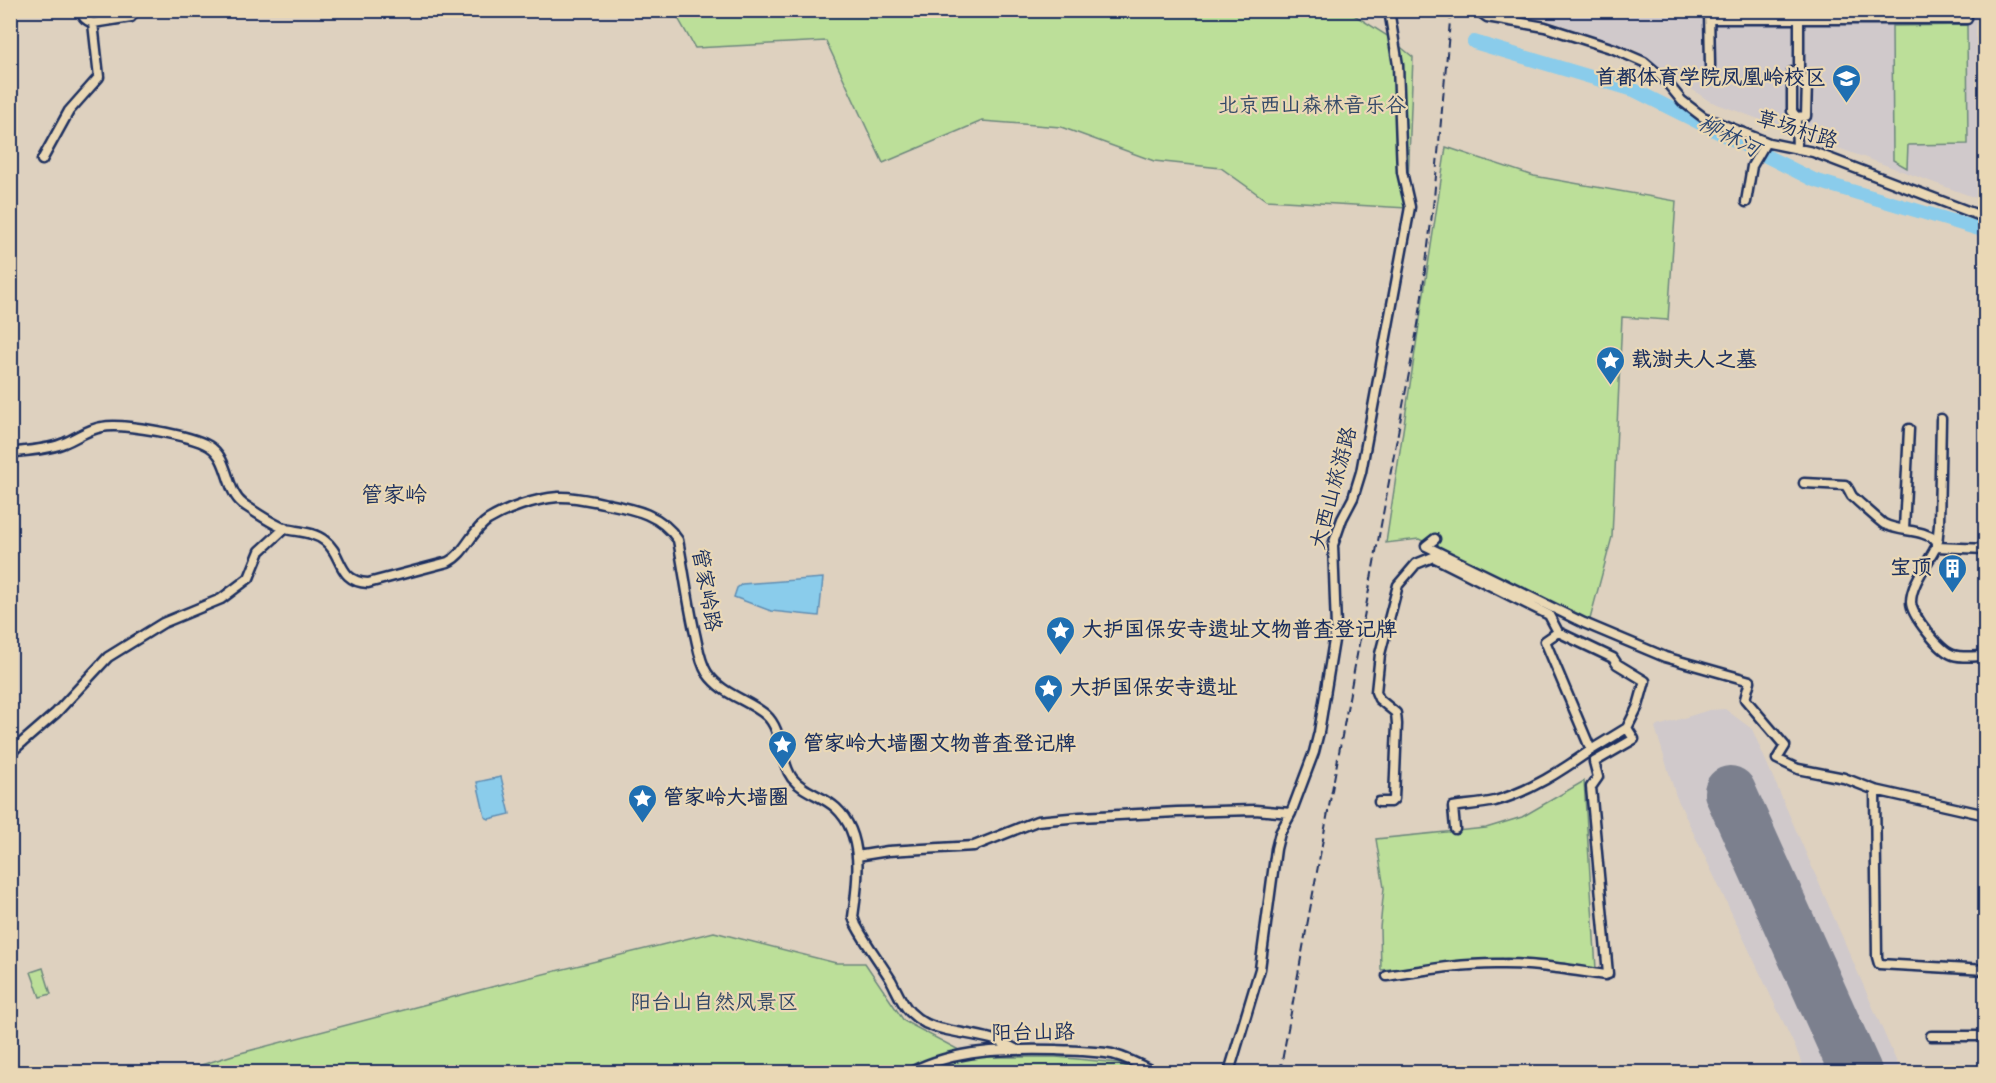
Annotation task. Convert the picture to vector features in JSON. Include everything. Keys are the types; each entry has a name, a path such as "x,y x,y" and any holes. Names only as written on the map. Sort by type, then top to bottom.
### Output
{"street":[{"path":"81,10 81,15 87,22 93,23 131,17"},
{"name":"大西山旅游路","path":"1229,1072 1260,969 1280,832 1291,813 1314,752 1319,732 1336,628 1333,544 1353,498 1361,472 1410,207 1402,172 1398,65 1389,10"},
{"name":"草场村路","path":"1477,10 1487,17 1545,27 1614,50 1644,63 1664,79 1682,101 1703,117 1765,144 1813,152 1986,218"},
{"path":"1710,66 1709,15 1902,15 1967,19"},
{"path":"1799,15 1799,73"},
{"path":"42,160 69,111 99,77 93,23"},
{"path":"1796,117 1806,116 1807,82 1799,73 1792,72 1792,111 1796,117 1797,149"},
{"path":"1746,202 1752,166 1765,144"},
{"path":"1941,419 1937,544 1914,590 1911,600 1912,610 1922,625 1953,655 1986,656"},
{"name":"管家岭路","path":"10,453 63,444 84,433 111,425 174,434 208,446 216,452 225,466 232,488 240,502 285,528 319,537 328,542 341,568 350,578 361,583 456,559 476,530 488,520 508,510 537,501 573,497 650,514 672,531 678,540 694,630 703,665 708,674 730,695 767,716 774,726 790,776 803,790 823,799 837,809 850,828 857,856 854,917 856,925 910,1012 925,1023 941,1029 978,1035 1007,1044 1015,1049"},
{"path":"1904,530 1909,429"},
{"path":"1804,483 1845,485 1853,497 1881,523 1928,534 1937,544 1986,549"},
{"path":"10,753 56,713 108,657 163,623 221,599 249,578 260,551 285,528"},
{"path":"1435,539 1426,546 1584,623 1665,657 1750,681 1745,699 1785,746 1777,759 1798,769 1844,778 1875,790 1986,815"},
{"path":"1379,802 1391,802 1394,799 1397,724 1396,713 1379,699 1376,692 1380,654 1398,585 1416,564 1433,557 1549,615 1558,632 1613,658 1617,664 1645,681 1638,706 1627,728 1557,774 1525,790 1494,801 1452,807 1455,829"},
{"path":"1558,632 1545,641 1591,750"},
{"path":"1387,976 1451,966 1503,964 1608,974 1591,787 1598,777 1594,762 1634,739 1627,728"},
{"path":"1875,790 1877,957 1879,964 1986,970"},
{"path":"857,856 974,846 1037,821 1210,811 1255,810 1291,813"},
{"path":"1931,1036 1986,1036"},
{"name":"阳台山路","path":"910,1072 949,1058 975,1052 1015,1049 1086,1051 1113,1055 1131,1060 1154,1072"}],"shaded area":[{"name":"首都体育学院凤凰岭校区","path":"1548,10 1976,11 1976,198 1709,101 1635,50 1547,20"},
{"path":"1725,709 1752,729 1901,1072 1805,1072 1676,796 1655,727 1709,710"}],"green space":[{"name":"北京西山森林音乐谷","path":"674,11 1348,11 1386,35 1413,57 1407,208 1266,200 1221,168 1154,161 1061,127 982,121 883,163 826,41 695,48"},
{"path":"1967,25 1968,144 1908,145 1907,168 1893,160 1892,26"},
{"path":"1446,147 1534,176 1676,201 1668,320 1622,317 1612,537 1589,623 1419,539 1386,543"},
{"path":"1584,781 1596,969 1507,958 1381,970 1380,928 1384,888 1376,839 1486,828 1522,817"},
{"name":"阳台山自然风景区","path":"714,932 836,963 865,963 904,1021 972,1057 1056,1057 1118,1063 1138,1072 179,1072 233,1055 499,985"},
{"path":"43,968 51,994 40,997 31,972"}],"water":[{"path":"823,578 819,616 771,611 734,597 737,588 742,584"},
{"path":"501,777 510,814 489,819 485,817 477,782"}],"waterway":[{"name":"柳林河","path":"1474,42 1634,90 1814,180 1986,231"}],"runway":[{"path":"1730,792 1856,1072"}],"railway":[{"path":"1280,1072 1419,319 1434,198 1451,10"}],"place":[{"name":"首都体育学院凤凰岭校区","path":"1847,104"},
{"name":"载澍夫人之墓","path":"1610,386"},
{"name":"宝顶","path":"1953,594"},
{"name":"大护国保安寺遗址文物普查登记牌","path":"1061,656"},
{"name":"大护国保安寺遗址","path":"1049,714"},
{"name":"管家岭大墙圈文物普查登记牌","path":"782,770"},
{"name":"管家岭大墙圈","path":"642,824"}],"district":[{"name":"管家岭","path":"394,496"}]}
